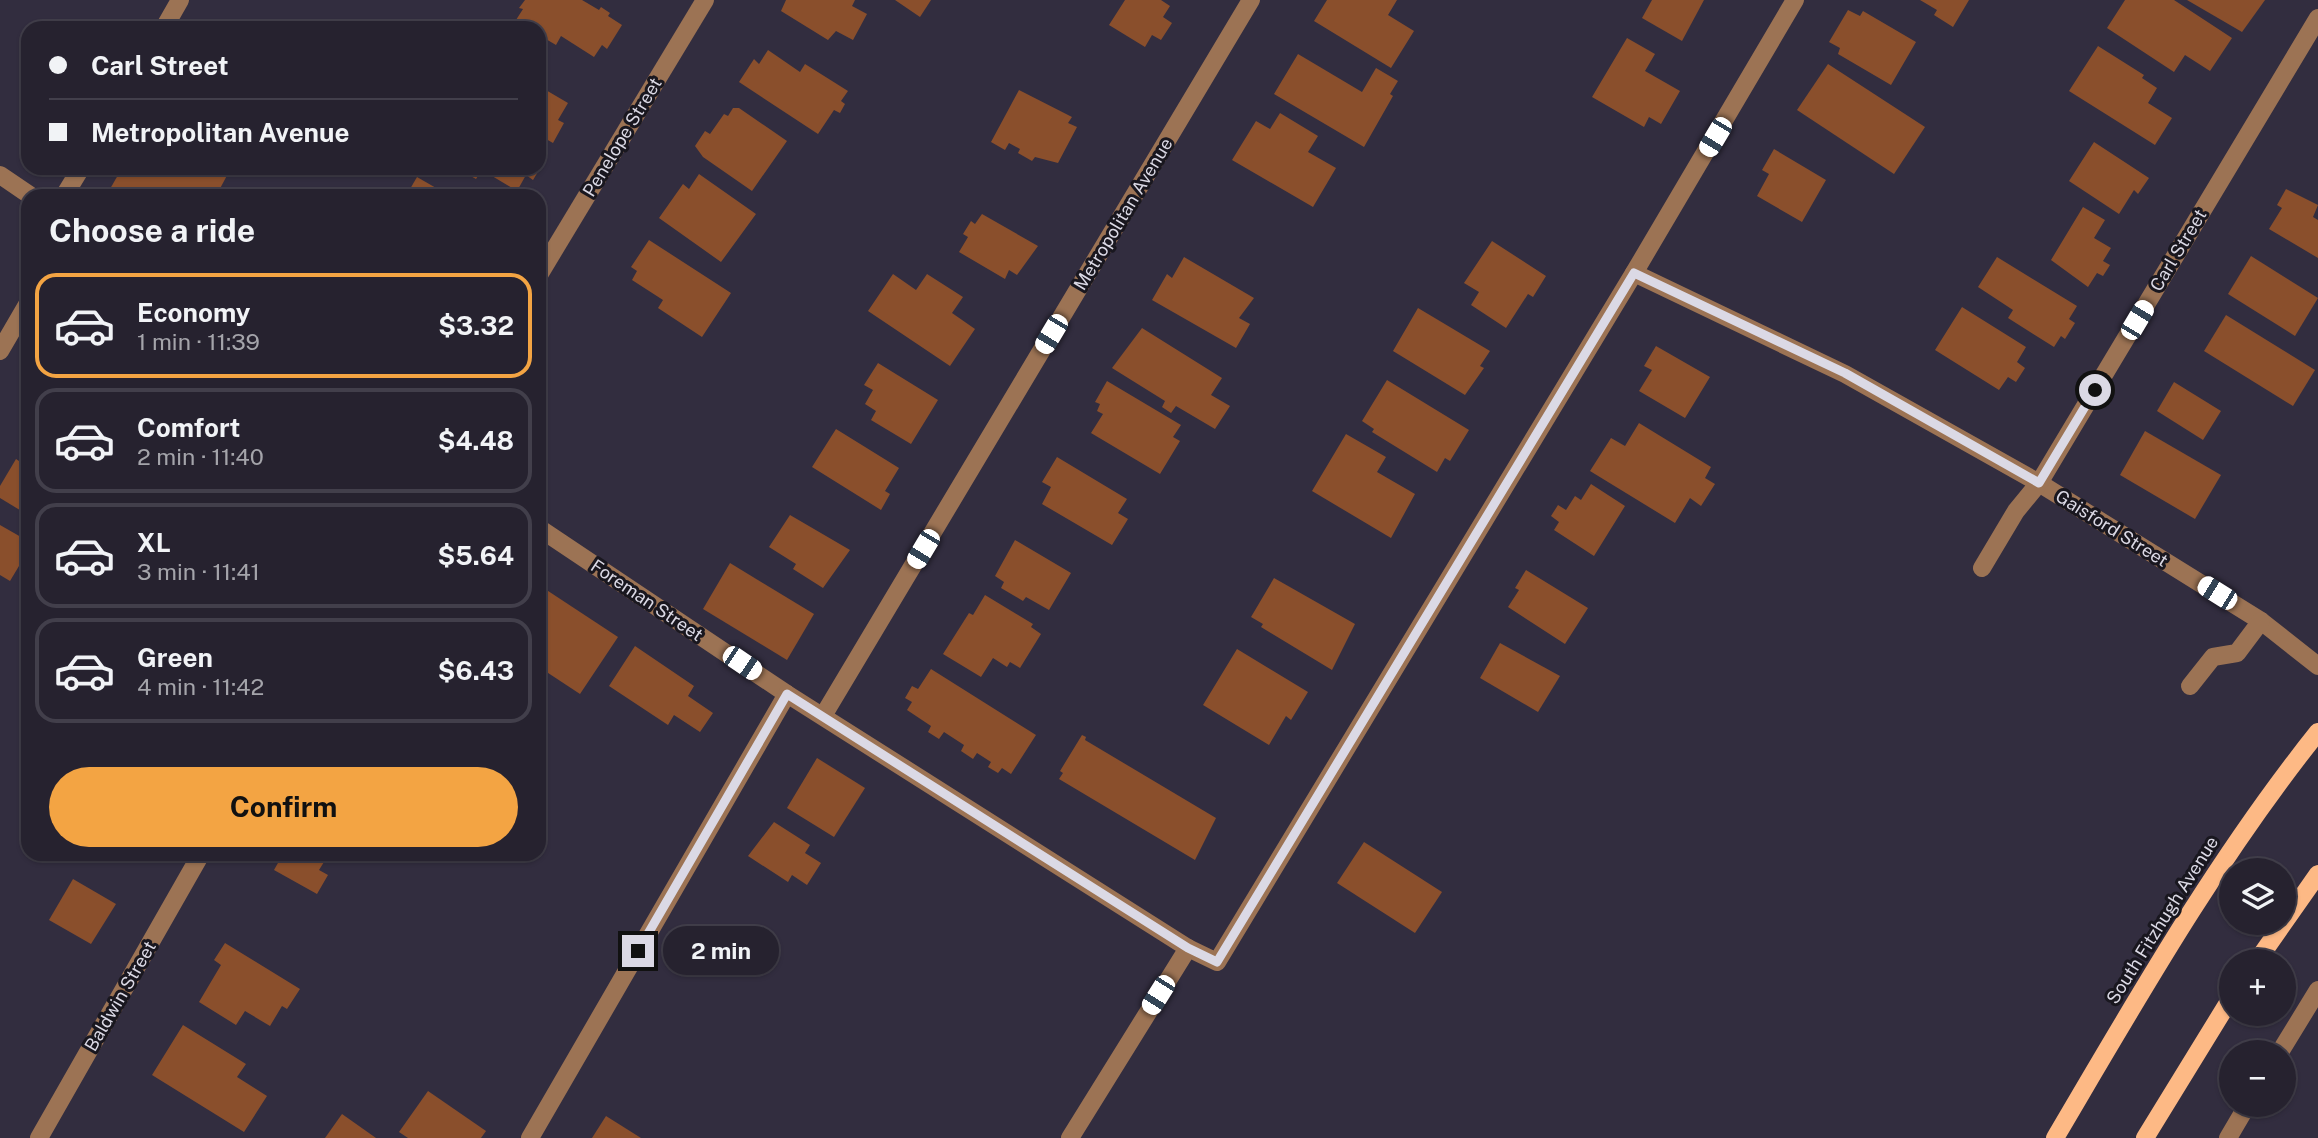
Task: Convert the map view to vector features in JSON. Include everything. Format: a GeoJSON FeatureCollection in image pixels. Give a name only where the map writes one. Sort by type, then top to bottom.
{"type":"FeatureCollection","features":[{"type":"Feature","properties":{"kind":"main road","name":"South Fitzhugh Avenue"},"geometry":{"type":"LineString","coordinates":[[2055,1138],[2148,980],[2233,846],[2318,732]]}},
{"type":"Feature","properties":{"kind":"main road"},"geometry":{"type":"LineString","coordinates":[[2265,949],[2318,874]]}},
{"type":"Feature","properties":{"kind":"main road"},"geometry":{"type":"LineString","coordinates":[[2145,1138],[2219,1018]]}},
{"type":"Feature","properties":{"kind":"street"},"geometry":{"type":"LineString","coordinates":[[168,21],[180,0]]}},
{"type":"Feature","properties":{"kind":"street","name":"Penelope Street"},"geometry":{"type":"LineString","coordinates":[[546,263],[705,0]]}},
{"type":"Feature","properties":{"kind":"street","name":"Metropolitan Avenue"},"geometry":{"type":"LineString","coordinates":[[823,716],[1251,0]]}},
{"type":"Feature","properties":{"kind":"street"},"geometry":{"type":"LineString","coordinates":[[1634,273],[1795,0]]}},
{"type":"Feature","properties":{"kind":"street","name":"Carl Street"},"geometry":{"type":"LineString","coordinates":[[1982,568],[2016,510],[2039,483],[2318,18]]}},
{"type":"Feature","properties":{"kind":"street"},"geometry":{"type":"LineString","coordinates":[[0,175],[21,189]]}},
{"type":"Feature","properties":{"kind":"street","name":"Foreman Street"},"geometry":{"type":"LineString","coordinates":[[546,533],[787,694],[1188,948],[1217,962],[1634,273]]}},
{"type":"Feature","properties":{"kind":"street","name":"Gaisford Street"},"geometry":{"type":"LineString","coordinates":[[1634,273],[1845,373],[2039,483],[2261,621],[2318,666]]}},
{"type":"Feature","properties":{"kind":"street"},"geometry":{"type":"LineString","coordinates":[[0,351],[21,315]]}},
{"type":"Feature","properties":{"kind":"street"},"geometry":{"type":"LineString","coordinates":[[2190,686],[2213,657],[2237,653],[2261,621]]}},
{"type":"Feature","properties":{"kind":"street"},"geometry":{"type":"LineString","coordinates":[[530,1138],[787,694]]}},
{"type":"Feature","properties":{"kind":"street","name":"Baldwin Street"},"geometry":{"type":"LineString","coordinates":[[38,1138],[197,861]]}},
{"type":"Feature","properties":{"kind":"street"},"geometry":{"type":"LineString","coordinates":[[1070,1138],[1188,948]]}},
{"type":"Feature","properties":{"kind":"street"},"geometry":{"type":"LineString","coordinates":[[2287,1040],[2318,990]]}},
{"type":"Feature","properties":{"kind":"street"},"geometry":{"type":"LineString","coordinates":[[2228,1138],[2240,1117]]}},
{"type":"Feature","properties":{"kind":"building"},"geometry":{"type":"Polygon","coordinates":[[[525,0],[582,0],[599,10],[601,7],[610,13],[608,16],[622,25],[607,49],[602,45],[594,57],[561,36],[556,45],[546,39],[546,21],[518,21],[523,9],[519,8],[525,0]]]}},
{"type":"Feature","properties":{"kind":"building"},"geometry":{"type":"Polygon","coordinates":[[[786,0],[855,0],[852,6],[867,14],[853,40],[836,31],[828,40],[781,11],[786,0]]]}},
{"type":"Feature","properties":{"kind":"building"},"geometry":{"type":"Polygon","coordinates":[[[895,0],[931,0],[920,17],[895,0]]]}},
{"type":"Feature","properties":{"kind":"building"},"geometry":{"type":"Polygon","coordinates":[[[1125,0],[1161,0],[1170,6],[1163,17],[1172,23],[1161,40],[1152,35],[1145,47],[1109,25],[1125,0]]]}},
{"type":"Feature","properties":{"kind":"building"},"geometry":{"type":"Polygon","coordinates":[[[1327,0],[1397,0],[1388,15],[1414,31],[1391,68],[1314,21],[1327,0]]]}},
{"type":"Feature","properties":{"kind":"building"},"geometry":{"type":"Polygon","coordinates":[[[1652,0],[1704,0],[1682,41],[1642,18],[1652,0]]]}},
{"type":"Feature","properties":{"kind":"building"},"geometry":{"type":"Polygon","coordinates":[[[1920,0],[1969,0],[1953,27],[1934,15],[1937,10],[1920,0]]]}},
{"type":"Feature","properties":{"kind":"building"},"geometry":{"type":"Polygon","coordinates":[[[2125,0],[2174,0],[2232,38],[2210,71],[2185,55],[2174,72],[2107,28],[2125,0]]]}},
{"type":"Feature","properties":{"kind":"building"},"geometry":{"type":"Polygon","coordinates":[[[2187,0],[2265,0],[2242,32],[2187,0]]]}},
{"type":"Feature","properties":{"kind":"building"},"geometry":{"type":"Polygon","coordinates":[[[1848,10],[1860,16],[1863,11],[1916,42],[1891,85],[1838,54],[1840,48],[1829,42],[1848,10]]]}},
{"type":"Feature","properties":{"kind":"building"},"geometry":{"type":"Polygon","coordinates":[[[1627,38],[1655,54],[1645,71],[1680,91],[1661,124],[1649,117],[1644,127],[1592,97],[1627,38]]]}},
{"type":"Feature","properties":{"kind":"building"},"geometry":{"type":"Polygon","coordinates":[[[2098,46],[2144,75],[2142,78],[2157,88],[2148,103],[2172,118],[2155,145],[2069,91],[2098,46]]]}},
{"type":"Feature","properties":{"kind":"building"},"geometry":{"type":"Polygon","coordinates":[[[768,50],[800,72],[805,64],[848,91],[841,101],[845,104],[840,113],[834,110],[818,134],[739,82],[754,59],[759,64],[768,50]]]}},
{"type":"Feature","properties":{"kind":"building"},"geometry":{"type":"Polygon","coordinates":[[[1298,54],[1362,92],[1376,68],[1398,81],[1390,94],[1393,96],[1364,147],[1274,94],[1298,54]]]}},
{"type":"Feature","properties":{"kind":"building"},"geometry":{"type":"Polygon","coordinates":[[[1828,64],[1925,127],[1894,174],[1797,110],[1828,64]]]}},
{"type":"Feature","properties":{"kind":"building"},"geometry":{"type":"Polygon","coordinates":[[[546,90],[568,103],[558,120],[564,123],[553,143],[546,139],[546,90]]]}},
{"type":"Feature","properties":{"kind":"building"},"geometry":{"type":"Polygon","coordinates":[[[1019,90],[1072,117],[1068,123],[1077,127],[1058,163],[1035,157],[1032,161],[1018,153],[1020,149],[1009,143],[1005,150],[991,142],[1019,90]]]}},
{"type":"Feature","properties":{"kind":"building"},"geometry":{"type":"Polygon","coordinates":[[[733,108],[739,108],[787,141],[752,191],[703,157],[695,146],[705,131],[710,134],[724,114],[728,116],[733,108]]]}},
{"type":"Feature","properties":{"kind":"building"},"geometry":{"type":"Polygon","coordinates":[[[1280,113],[1318,136],[1308,152],[1336,168],[1313,207],[1232,160],[1256,121],[1270,129],[1280,113]]]}},
{"type":"Feature","properties":{"kind":"building"},"geometry":{"type":"Polygon","coordinates":[[[2094,142],[2149,178],[2138,194],[2134,190],[2119,214],[2069,181],[2094,142]]]}},
{"type":"Feature","properties":{"kind":"building"},"geometry":{"type":"Polygon","coordinates":[[[1774,149],[1826,180],[1802,222],[1757,196],[1769,174],[1762,170],[1774,149]]]}},
{"type":"Feature","properties":{"kind":"building"},"geometry":{"type":"Polygon","coordinates":[[[699,174],[756,214],[721,262],[659,218],[683,184],[689,189],[699,174]]]}},
{"type":"Feature","properties":{"kind":"building"},"geometry":{"type":"Polygon","coordinates":[[[118,175],[227,175],[220,189],[110,189],[118,175]]]}},
{"type":"Feature","properties":{"kind":"building"},"geometry":{"type":"Polygon","coordinates":[[[490,175],[526,175],[518,189],[490,175]]]}},
{"type":"Feature","properties":{"kind":"building"},"geometry":{"type":"Polygon","coordinates":[[[417,177],[438,189],[410,189],[417,177]]]}},
{"type":"Feature","properties":{"kind":"building"},"geometry":{"type":"Polygon","coordinates":[[[2286,189],[2318,205],[2313,217],[2318,220],[2318,258],[2269,229],[2282,208],[2277,205],[2286,189]]]}},
{"type":"Feature","properties":{"kind":"building"},"geometry":{"type":"Polygon","coordinates":[[[2083,207],[2105,220],[2094,238],[2111,248],[2103,261],[2110,265],[2103,276],[2097,273],[2088,287],[2051,260],[2083,207]]]}},
{"type":"Feature","properties":{"kind":"building"},"geometry":{"type":"Polygon","coordinates":[[[982,214],[1038,246],[1017,275],[1009,270],[1005,279],[959,252],[968,237],[963,234],[971,221],[975,224],[982,214]]]}},
{"type":"Feature","properties":{"kind":"building"},"geometry":{"type":"Polygon","coordinates":[[[649,240],[731,293],[702,337],[658,308],[663,300],[632,280],[637,271],[631,267],[649,240]]]}},
{"type":"Feature","properties":{"kind":"building"},"geometry":{"type":"Polygon","coordinates":[[[1492,241],[1546,276],[1533,297],[1528,294],[1506,328],[1471,305],[1479,292],[1464,283],[1492,241]]]}},
{"type":"Feature","properties":{"kind":"building"},"geometry":{"type":"Polygon","coordinates":[[[2251,256],[2318,298],[2295,336],[2228,294],[2251,256]]]}},
{"type":"Feature","properties":{"kind":"building"},"geometry":{"type":"Polygon","coordinates":[[[1184,257],[1254,298],[1239,318],[1250,324],[1236,348],[1152,300],[1167,274],[1172,278],[1184,257]]]}},
{"type":"Feature","properties":{"kind":"building"},"geometry":{"type":"Polygon","coordinates":[[[1997,257],[2077,306],[2069,319],[2075,323],[2065,339],[2061,336],[2054,347],[2008,318],[2013,310],[1978,287],[1997,257]]]}},
{"type":"Feature","properties":{"kind":"building"},"geometry":{"type":"Polygon","coordinates":[[[893,274],[916,290],[927,274],[963,297],[952,313],[975,329],[950,366],[868,311],[893,274]]]}},
{"type":"Feature","properties":{"kind":"building"},"geometry":{"type":"Polygon","coordinates":[[[1962,307],[2026,347],[2017,362],[2025,368],[2016,382],[2008,377],[1999,390],[1935,350],[1962,307]]]}},
{"type":"Feature","properties":{"kind":"building"},"geometry":{"type":"Polygon","coordinates":[[[1418,308],[1490,351],[1480,366],[1484,368],[1465,395],[1393,351],[1418,308]]]}},
{"type":"Feature","properties":{"kind":"building"},"geometry":{"type":"Polygon","coordinates":[[[2226,315],[2315,370],[2293,406],[2204,351],[2226,315]]]}},
{"type":"Feature","properties":{"kind":"building"},"geometry":{"type":"Polygon","coordinates":[[[1142,328],[1222,378],[1211,395],[1230,406],[1215,429],[1176,406],[1171,413],[1162,407],[1165,401],[1112,368],[1142,328]]]}},
{"type":"Feature","properties":{"kind":"building"},"geometry":{"type":"Polygon","coordinates":[[[1656,346],[1710,377],[1685,418],[1639,391],[1652,370],[1644,366],[1656,346]]]}},
{"type":"Feature","properties":{"kind":"building"},"geometry":{"type":"Polygon","coordinates":[[[878,363],[938,400],[911,444],[871,420],[876,411],[865,404],[873,390],[864,385],[878,363]]]}},
{"type":"Feature","properties":{"kind":"building"},"geometry":{"type":"Polygon","coordinates":[[[1387,380],[1469,430],[1450,461],[1445,458],[1437,472],[1372,432],[1374,429],[1362,421],[1387,380]]]}},
{"type":"Feature","properties":{"kind":"building"},"geometry":{"type":"Polygon","coordinates":[[[1107,381],[1181,425],[1173,437],[1180,441],[1160,474],[1091,433],[1103,414],[1097,411],[1100,404],[1095,402],[1107,381]]]}},
{"type":"Feature","properties":{"kind":"building"},"geometry":{"type":"Polygon","coordinates":[[[2174,382],[2221,411],[2203,440],[2157,411],[2174,382]]]}},
{"type":"Feature","properties":{"kind":"building"},"geometry":{"type":"Polygon","coordinates":[[[1639,423],[1711,467],[1705,478],[1715,484],[1701,506],[1690,498],[1675,523],[1590,471],[1611,438],[1625,446],[1639,423]]]}},
{"type":"Feature","properties":{"kind":"building"},"geometry":{"type":"Polygon","coordinates":[[[836,429],[899,468],[885,491],[890,494],[881,510],[812,467],[836,429]]]}},
{"type":"Feature","properties":{"kind":"building"},"geometry":{"type":"Polygon","coordinates":[[[2145,431],[2221,475],[2195,519],[2120,475],[2145,431]]]}},
{"type":"Feature","properties":{"kind":"building"},"geometry":{"type":"Polygon","coordinates":[[[1346,434],[1386,457],[1377,472],[1415,494],[1391,538],[1312,491],[1346,434]]]}},
{"type":"Feature","properties":{"kind":"building"},"geometry":{"type":"Polygon","coordinates":[[[1057,457],[1127,499],[1118,513],[1128,519],[1112,545],[1042,504],[1051,487],[1042,482],[1057,457]]]}},
{"type":"Feature","properties":{"kind":"building"},"geometry":{"type":"Polygon","coordinates":[[[16,459],[21,462],[21,511],[0,498],[0,486],[16,459]]]}},
{"type":"Feature","properties":{"kind":"building"},"geometry":{"type":"Polygon","coordinates":[[[1591,484],[1625,506],[1594,556],[1554,530],[1559,522],[1551,516],[1558,505],[1566,510],[1575,496],[1581,500],[1591,484]]]}},
{"type":"Feature","properties":{"kind":"building"},"geometry":{"type":"Polygon","coordinates":[[[790,515],[850,550],[823,588],[793,569],[796,564],[769,547],[790,515]]]}},
{"type":"Feature","properties":{"kind":"building"},"geometry":{"type":"Polygon","coordinates":[[[0,525],[21,537],[21,563],[10,581],[0,575],[0,525]]]}},
{"type":"Feature","properties":{"kind":"building"},"geometry":{"type":"Polygon","coordinates":[[[1015,540],[1071,573],[1049,610],[1026,597],[1023,601],[1001,588],[1004,582],[995,576],[1015,540]]]}},
{"type":"Feature","properties":{"kind":"building"},"geometry":{"type":"Polygon","coordinates":[[[730,563],[814,614],[787,660],[703,609],[730,563]]]}},
{"type":"Feature","properties":{"kind":"building"},"geometry":{"type":"Polygon","coordinates":[[[1526,570],[1588,608],[1565,644],[1508,607],[1519,590],[1515,588],[1526,570]]]}},
{"type":"Feature","properties":{"kind":"building"},"geometry":{"type":"Polygon","coordinates":[[[1274,578],[1355,624],[1332,670],[1261,627],[1263,624],[1251,617],[1274,578]]]}},
{"type":"Feature","properties":{"kind":"building"},"geometry":{"type":"Polygon","coordinates":[[[546,590],[618,637],[580,694],[546,672],[546,590]]]}},
{"type":"Feature","properties":{"kind":"building"},"geometry":{"type":"Polygon","coordinates":[[[985,595],[1033,624],[1031,627],[1041,634],[1020,668],[1010,662],[1007,667],[993,658],[981,677],[943,654],[969,613],[973,615],[985,595]]]}},
{"type":"Feature","properties":{"kind":"building"},"geometry":{"type":"Polygon","coordinates":[[[1500,643],[1560,676],[1538,712],[1480,678],[1500,643]]]}},
{"type":"Feature","properties":{"kind":"building"},"geometry":{"type":"Polygon","coordinates":[[[635,646],[694,686],[688,696],[713,713],[700,732],[674,715],[668,725],[609,686],[635,646]]]}},
{"type":"Feature","properties":{"kind":"building"},"geometry":{"type":"Polygon","coordinates":[[[1237,649],[1308,692],[1291,720],[1286,716],[1269,745],[1203,705],[1237,649]]]}},
{"type":"Feature","properties":{"kind":"building"},"geometry":{"type":"Polygon","coordinates":[[[931,669],[1036,735],[1011,774],[1002,768],[998,773],[988,767],[991,762],[977,753],[973,759],[961,751],[964,745],[944,732],[939,739],[928,732],[931,726],[907,710],[912,702],[905,698],[912,686],[918,689],[931,669]]]}},
{"type":"Feature","properties":{"kind":"building"},"geometry":{"type":"Polygon","coordinates":[[[1082,735],[1086,737],[1085,740],[1216,818],[1195,860],[1059,779],[1063,773],[1060,771],[1082,735]]]}},
{"type":"Feature","properties":{"kind":"building"},"geometry":{"type":"Polygon","coordinates":[[[817,758],[865,788],[834,837],[787,808],[817,758]]]}},
{"type":"Feature","properties":{"kind":"building"},"geometry":{"type":"Polygon","coordinates":[[[774,822],[810,845],[805,853],[821,863],[807,885],[792,875],[788,882],[748,856],[774,822]]]}},
{"type":"Feature","properties":{"kind":"building"},"geometry":{"type":"Polygon","coordinates":[[[1364,842],[1442,892],[1415,933],[1337,883],[1364,842]]]}},
{"type":"Feature","properties":{"kind":"building"},"geometry":{"type":"Polygon","coordinates":[[[279,861],[325,861],[319,870],[328,875],[317,894],[274,870],[279,861]]]}},
{"type":"Feature","properties":{"kind":"building"},"geometry":{"type":"Polygon","coordinates":[[[73,879],[116,904],[91,944],[49,920],[73,879]]]}},
{"type":"Feature","properties":{"kind":"building"},"geometry":{"type":"Polygon","coordinates":[[[225,943],[300,989],[287,1009],[282,1006],[270,1026],[245,1011],[236,1025],[199,1002],[221,965],[214,960],[225,943]]]}},
{"type":"Feature","properties":{"kind":"building"},"geometry":{"type":"Polygon","coordinates":[[[183,1025],[246,1064],[237,1077],[267,1096],[244,1132],[152,1075],[183,1025]]]}},
{"type":"Feature","properties":{"kind":"building"},"geometry":{"type":"Polygon","coordinates":[[[428,1091],[486,1131],[481,1138],[408,1138],[399,1132],[428,1091]]]}},
{"type":"Feature","properties":{"kind":"building"},"geometry":{"type":"Polygon","coordinates":[[[342,1114],[376,1138],[325,1138],[342,1114]]]}},
{"type":"Feature","properties":{"kind":"building"},"geometry":{"type":"Polygon","coordinates":[[[606,1116],[641,1138],[592,1138],[606,1116]]]}},
{"type":"Feature","properties":{"kind":"route"},"geometry":{"type":"LineString","coordinates":[[638,951],[787,694],[1188,948],[1217,962],[1634,273],[1845,373],[2039,483],[2095,390]]}}]}
